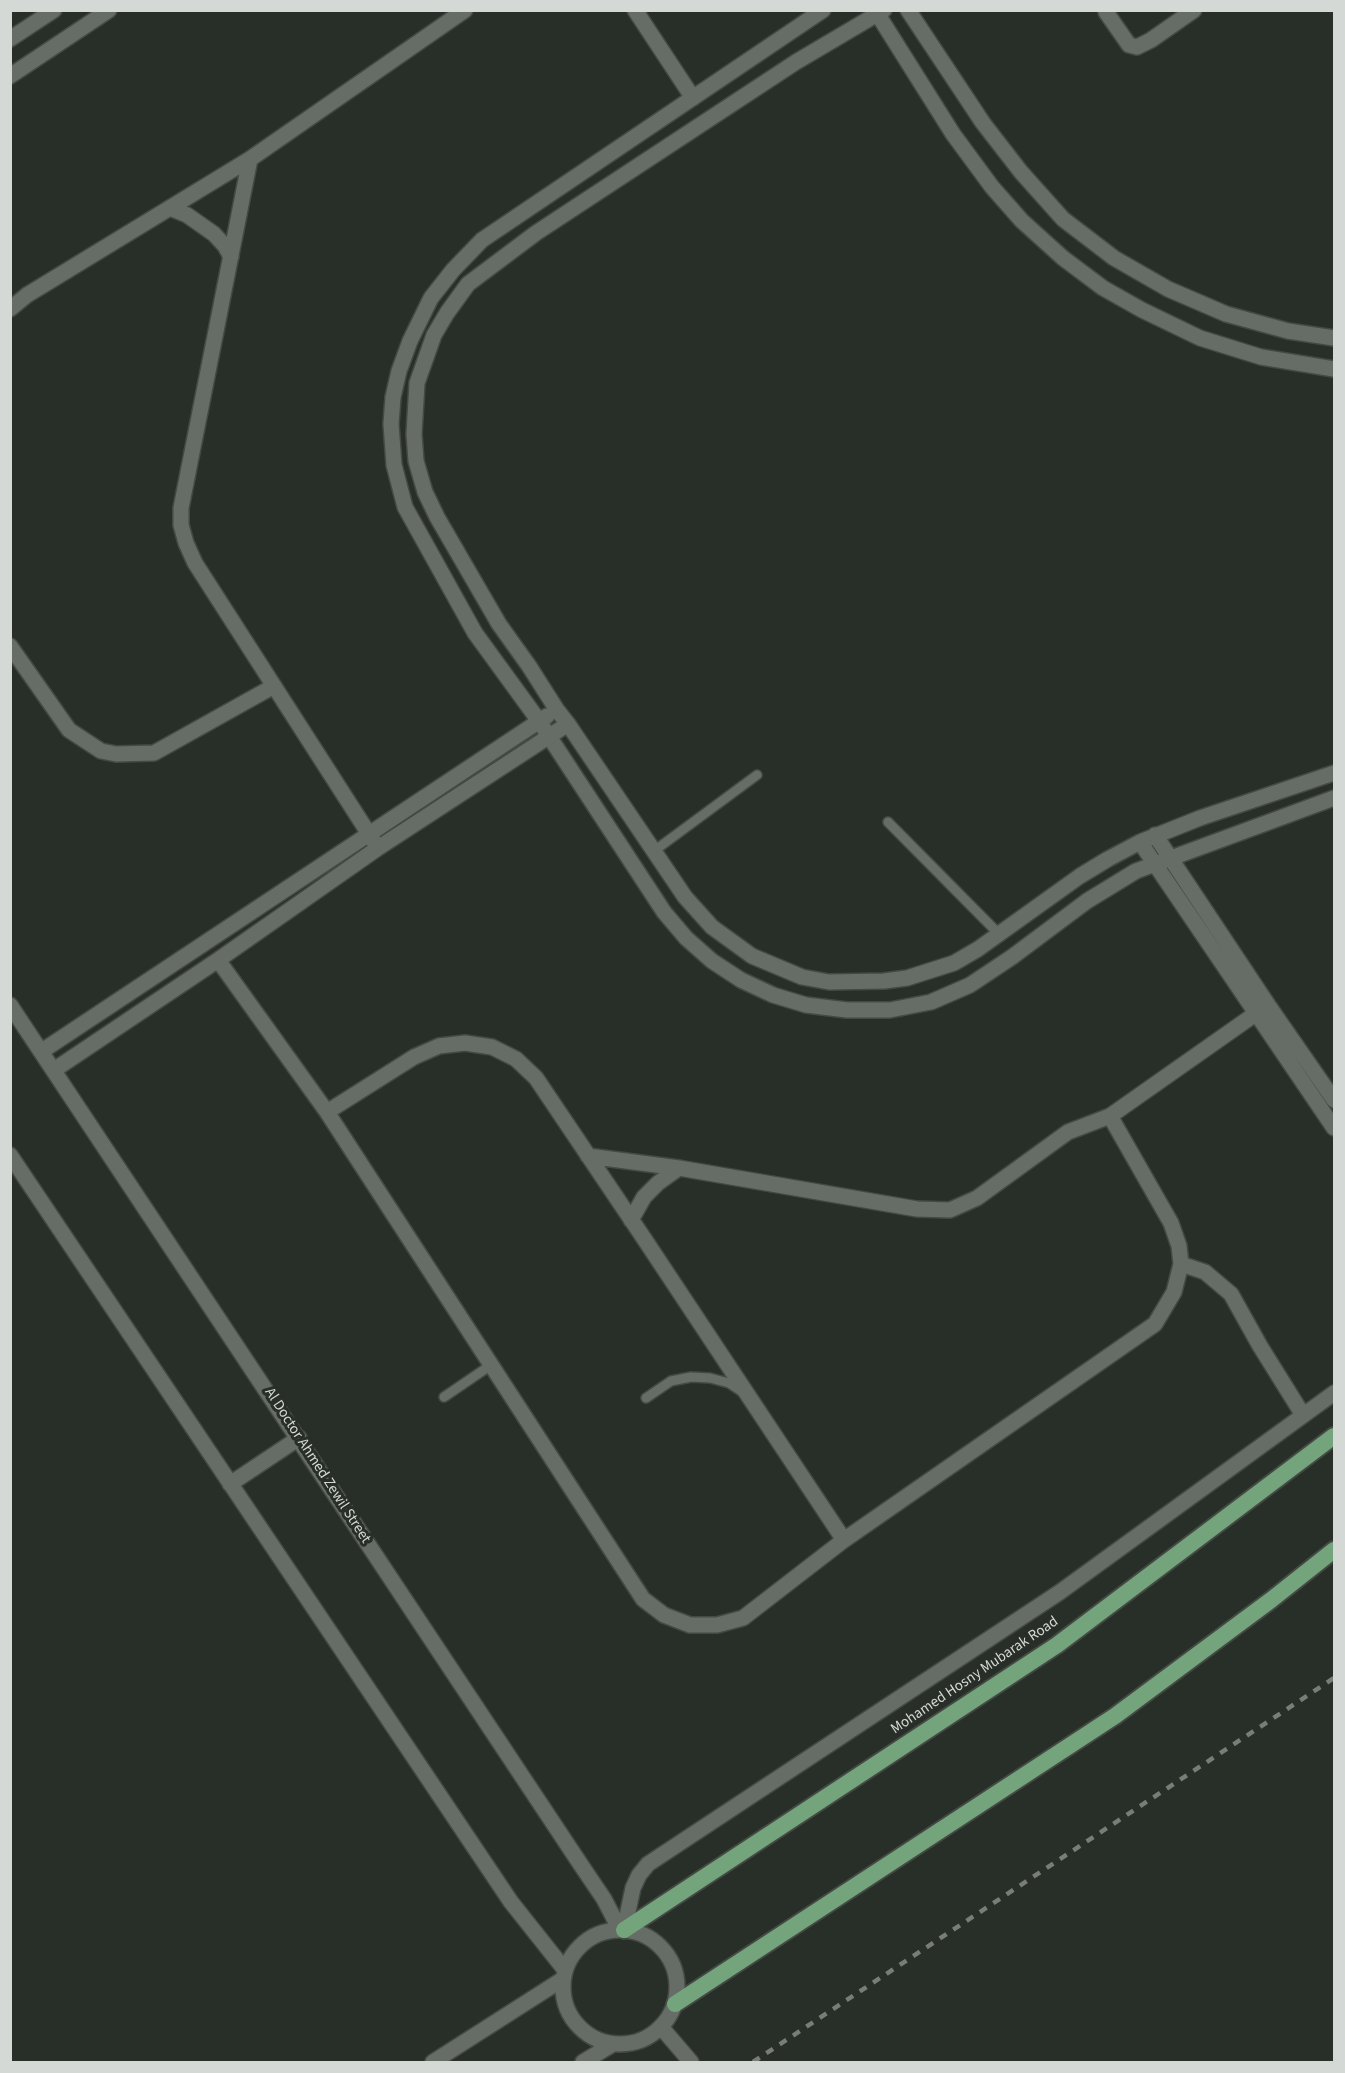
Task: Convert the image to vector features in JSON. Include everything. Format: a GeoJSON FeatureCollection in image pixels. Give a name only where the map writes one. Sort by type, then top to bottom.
{"type":"FeatureCollection","features":[{"type":"Feature","properties":{"kind":"highway","name":"Mohamed Hosny Mubarak Road"},"geometry":{"type":"LineString","coordinates":[[622,1930],[1056,1645],[1335,1436]]}},
{"type":"Feature","properties":{"kind":"highway"},"geometry":{"type":"LineString","coordinates":[[675,2004],[1115,1716],[1335,1550]]}},
{"type":"Feature","properties":{"kind":"street"},"geometry":{"type":"LineString","coordinates":[[10,39],[54,10]]}},
{"type":"Feature","properties":{"kind":"street"},"geometry":{"type":"LineString","coordinates":[[10,76],[109,10]]}},
{"type":"Feature","properties":{"kind":"street"},"geometry":{"type":"LineString","coordinates":[[10,309],[27,296],[250,159],[465,10]]}},
{"type":"Feature","properties":{"kind":"street"},"geometry":{"type":"LineString","coordinates":[[635,10],[693,98]]}},
{"type":"Feature","properties":{"kind":"street"},"geometry":{"type":"LineString","coordinates":[[823,10],[482,240],[453,270],[431,298],[410,341],[399,371],[393,397],[391,424],[394,465],[405,507],[475,633],[539,721],[664,912],[686,938],[712,961],[741,980],[773,995],[806,1005],[848,1011],[890,1011],[931,1002],[970,985],[1111,885],[1136,871],[1335,798]]}},
{"type":"Feature","properties":{"kind":"street"},"geometry":{"type":"LineString","coordinates":[[908,10],[983,123],[1021,172],[1063,219],[1114,258],[1168,289],[1226,314],[1287,331],[1335,338]]}},
{"type":"Feature","properties":{"kind":"street"},"geometry":{"type":"LineString","coordinates":[[1106,12],[1127,42],[1137,47],[1152,40],[1194,10]]}},
{"type":"Feature","properties":{"kind":"street"},"geometry":{"type":"LineString","coordinates":[[1335,369],[1261,357],[1200,338],[1103,288],[1063,258],[1022,221],[992,187],[953,134],[879,12],[796,62],[546,227],[468,284],[434,335],[417,382],[414,434],[416,461],[425,492],[436,517],[499,624],[530,666],[557,710],[685,897],[712,927],[752,956],[802,977],[829,982],[884,981],[907,978],[954,963],[978,949],[1108,858],[1140,842],[1335,773]]}},
{"type":"Feature","properties":{"kind":"street"},"geometry":{"type":"LineString","coordinates":[[250,159],[181,508],[181,525],[195,563],[378,848]]}},
{"type":"Feature","properties":{"kind":"street"},"geometry":{"type":"LineString","coordinates":[[170,208],[187,215],[214,234],[231,257]]}},
{"type":"Feature","properties":{"kind":"street"},"geometry":{"type":"LineString","coordinates":[[10,646],[69,730],[101,751],[116,754],[154,753],[274,686]]}},
{"type":"Feature","properties":{"kind":"street"},"geometry":{"type":"LineString","coordinates":[[42,1051],[557,710]]}},
{"type":"Feature","properties":{"kind":"street"},"geometry":{"type":"LineString","coordinates":[[54,1070],[218,960],[378,848],[568,724]]}},
{"type":"Feature","properties":{"kind":"street"},"geometry":{"type":"LineString","coordinates":[[1155,835],[1335,1128]]}},
{"type":"Feature","properties":{"kind":"street"},"geometry":{"type":"LineString","coordinates":[[1140,842],[1262,1010],[1335,1100]]}},
{"type":"Feature","properties":{"kind":"street"},"geometry":{"type":"LineString","coordinates":[[218,960],[327,1112],[643,1599],[664,1615],[690,1625],[717,1625],[743,1617],[844,1540],[1155,1324],[1174,1292],[1181,1264],[1179,1246],[1171,1223],[1110,1116]]}},
{"type":"Feature","properties":{"kind":"street","name":"Al Doctor Ahmed Zewil Street"},"geometry":{"type":"LineString","coordinates":[[10,1005],[299,1438],[622,1930]]}},
{"type":"Feature","properties":{"kind":"street"},"geometry":{"type":"LineString","coordinates":[[588,1156],[679,1168],[917,1209],[950,1210],[977,1198],[1068,1132],[1110,1116],[1262,1010]]}},
{"type":"Feature","properties":{"kind":"street"},"geometry":{"type":"LineString","coordinates":[[327,1112],[414,1057],[439,1046],[465,1042],[492,1047],[516,1059],[536,1078],[844,1540]]}},
{"type":"Feature","properties":{"kind":"street"},"geometry":{"type":"LineString","coordinates":[[10,1155],[511,1902],[564,1975]]}},
{"type":"Feature","properties":{"kind":"street"},"geometry":{"type":"LineString","coordinates":[[631,1220],[644,1197],[658,1182],[679,1168]]}},
{"type":"Feature","properties":{"kind":"street"},"geometry":{"type":"LineString","coordinates":[[1181,1264],[1205,1272],[1231,1294],[1303,1415]]}},
{"type":"Feature","properties":{"kind":"street"},"geometry":{"type":"LineString","coordinates":[[622,1930],[633,1888],[639,1875],[648,1864],[1060,1592],[1335,1393]]}},
{"type":"Feature","properties":{"kind":"street"},"geometry":{"type":"LineString","coordinates":[[230,1484],[299,1438]]}},
{"type":"Feature","properties":{"kind":"street"},"geometry":{"type":"LineString","coordinates":[[622,1930],[640,1934],[655,1942],[667,1955],[675,1970],[677,1987],[675,2004],[661,2027],[638,2042],[613,2044],[595,2039],[580,2029],[569,2014],[563,1997],[564,1975],[573,1954],[586,1941],[602,1933],[622,1930]]}},
{"type":"Feature","properties":{"kind":"street"},"geometry":{"type":"LineString","coordinates":[[433,2062],[564,1975]]}},
{"type":"Feature","properties":{"kind":"street"},"geometry":{"type":"LineString","coordinates":[[661,2027],[691,2062]]}},
{"type":"Feature","properties":{"kind":"street"},"geometry":{"type":"LineString","coordinates":[[584,2062],[613,2044]]}},
{"type":"Feature","properties":{"kind":"lane"},"geometry":{"type":"LineString","coordinates":[[654,851],[757,775]]}},
{"type":"Feature","properties":{"kind":"lane"},"geometry":{"type":"LineString","coordinates":[[888,822],[998,933]]}},
{"type":"Feature","properties":{"kind":"lane"},"geometry":{"type":"LineString","coordinates":[[444,1397],[491,1365]]}},
{"type":"Feature","properties":{"kind":"lane"},"geometry":{"type":"LineString","coordinates":[[646,1398],[671,1381],[691,1377],[710,1378],[729,1383],[746,1394]]}},
{"type":"Feature","properties":{"kind":"railway"},"geometry":{"type":"LineString","coordinates":[[753,2062],[1334,1678]]}}]}
